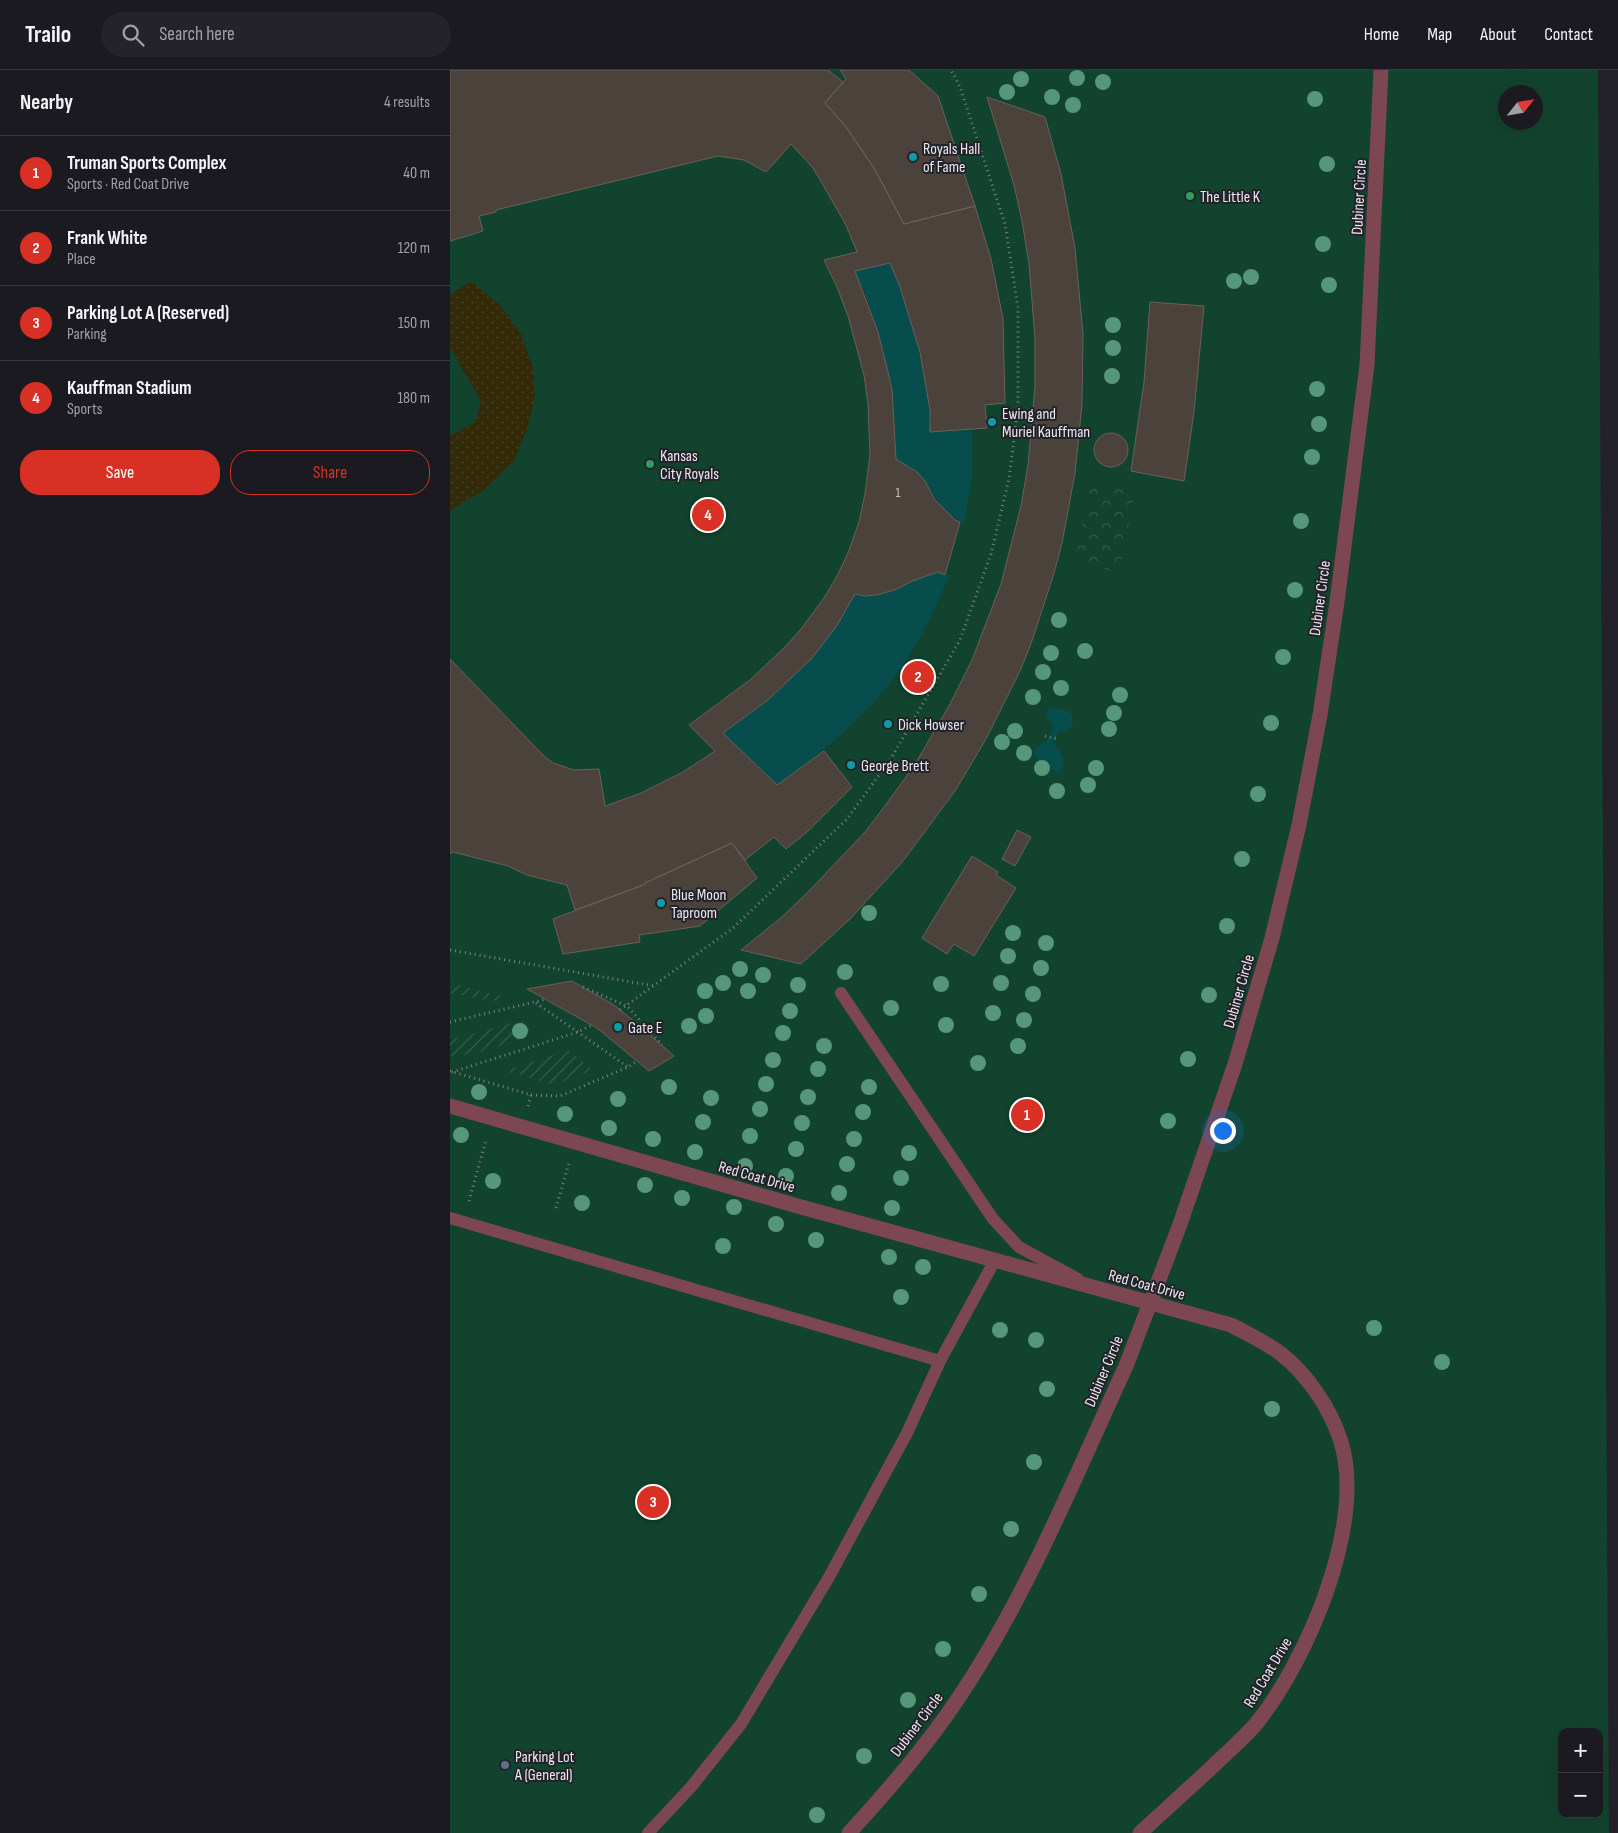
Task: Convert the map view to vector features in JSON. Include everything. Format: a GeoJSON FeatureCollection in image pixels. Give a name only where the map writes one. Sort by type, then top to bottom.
{"type":"FeatureCollection","features":[{"type":"Feature","properties":{"kind":"street","name":"Dubiner Circle"},"geometry":{"type":"LineString","coordinates":[[849,1833],[885,1794],[946,1716],[991,1644],[1029,1575],[1126,1366],[1179,1227],[1235,1064],[1272,938],[1299,825],[1320,715],[1337,602],[1367,366],[1381,70]]}},
{"type":"Feature","properties":{"kind":"street","name":"Red Coat Drive"},"geometry":{"type":"LineString","coordinates":[[450,1106],[794,1205],[1231,1325],[1260,1339],[1282,1354],[1301,1374],[1316,1392],[1330,1415],[1341,1440],[1346,1469],[1347,1496],[1338,1554],[1315,1624],[1296,1664],[1274,1699],[1255,1724],[1233,1747],[1140,1833]]}},
{"type":"Feature","properties":{"kind":"lane"},"geometry":{"type":"LineString","coordinates":[[841,993],[993,1219],[1019,1247],[1091,1287]]}},
{"type":"Feature","properties":{"kind":"lane"},"geometry":{"type":"LineString","coordinates":[[450,1218],[940,1360]]}},
{"type":"Feature","properties":{"kind":"lane"},"geometry":{"type":"LineString","coordinates":[[648,1833],[691,1787],[741,1724],[830,1577],[907,1433],[940,1360],[994,1260]]}},
{"type":"Feature","properties":{"kind":"path"},"geometry":{"type":"LineString","coordinates":[[620,1010],[733,928],[847,819],[890,760],[960,640],[991,554],[1009,479],[1018,407],[1018,308],[1005,224],[960,87],[951,70]]}},
{"type":"Feature","properties":{"kind":"path"},"geometry":{"type":"LineString","coordinates":[[1045,736],[1058,739]]}},
{"type":"Feature","properties":{"kind":"path"},"geometry":{"type":"LineString","coordinates":[[450,950],[655,986]]}},
{"type":"Feature","properties":{"kind":"path"},"geometry":{"type":"LineString","coordinates":[[583,987],[627,1006],[662,1045]]}},
{"type":"Feature","properties":{"kind":"path"},"geometry":{"type":"LineString","coordinates":[[450,1022],[547,1000]]}},
{"type":"Feature","properties":{"kind":"path"},"geometry":{"type":"LineString","coordinates":[[536,1003],[628,1067]]}},
{"type":"Feature","properties":{"kind":"path"},"geometry":{"type":"LineString","coordinates":[[451,1071],[578,1032],[592,1025]]}},
{"type":"Feature","properties":{"kind":"path"},"geometry":{"type":"LineString","coordinates":[[451,1071],[530,1095],[560,1096],[638,1061]]}},
{"type":"Feature","properties":{"kind":"path"},"geometry":{"type":"LineString","coordinates":[[527,1112],[530,1095]]}},
{"type":"Feature","properties":{"kind":"path"},"geometry":{"type":"LineString","coordinates":[[463,1222],[488,1132]]}},
{"type":"Feature","properties":{"kind":"path"},"geometry":{"type":"LineString","coordinates":[[556,1208],[571,1155]]}},
{"type":"Feature","properties":{"kind":"green space"},"geometry":{"type":"Polygon","coordinates":[[[450,70],[1598,70],[1609,1833],[450,1833],[450,70]]]}},
{"type":"Feature","properties":{"kind":"green space"},"geometry":{"type":"Polygon","coordinates":[[[1091,483],[1136,489],[1119,573],[1075,561],[1091,483]]]}},
{"type":"Feature","properties":{"kind":"green space"},"geometry":{"type":"Polygon","coordinates":[[[450,983],[505,997],[493,1001],[450,993],[450,983]]]}},
{"type":"Feature","properties":{"kind":"green space"},"geometry":{"type":"Polygon","coordinates":[[[521,1020],[534,1034],[477,1053],[456,1057],[450,1056],[450,1040],[521,1020]]]}},
{"type":"Feature","properties":{"kind":"green space"},"geometry":{"type":"Polygon","coordinates":[[[568,1050],[593,1070],[554,1085],[504,1071],[568,1050]]]}},
{"type":"Feature","properties":{"kind":"sand"},"geometry":{"type":"Polygon","coordinates":[[[471,281],[500,305],[521,334],[533,368],[535,396],[528,427],[514,461],[484,490],[450,511],[450,436],[475,422],[481,402],[450,347],[450,295],[471,281]]]}},
{"type":"Feature","properties":{"kind":"shaded area"},"geometry":{"type":"Polygon","coordinates":[[[890,263],[918,346],[923,367],[931,432],[972,430],[972,475],[964,523],[955,519],[942,507],[917,472],[896,459],[894,410],[886,363],[873,316],[855,271],[890,263]]]}},
{"type":"Feature","properties":{"kind":"shaded area"},"geometry":{"type":"Polygon","coordinates":[[[938,572],[949,577],[907,660],[886,688],[858,719],[794,773],[777,785],[723,733],[763,703],[798,672],[828,636],[855,594],[865,596],[877,595],[938,572]]]}},
{"type":"Feature","properties":{"kind":"shaded area"},"geometry":{"type":"Polygon","coordinates":[[[1051,708],[1070,712],[1073,718],[1071,727],[1068,730],[1059,731],[1053,743],[1064,761],[1062,770],[1058,772],[1042,765],[1033,753],[1047,740],[1051,733],[1053,727],[1046,715],[1051,708]]]}},
{"type":"Feature","properties":{"kind":"building"},"geometry":{"type":"Polygon","coordinates":[[[450,70],[828,70],[843,82],[825,103],[846,127],[874,168],[904,224],[975,206],[991,259],[1003,319],[1005,403],[985,405],[987,428],[930,432],[930,410],[920,352],[900,287],[890,263],[855,271],[878,332],[892,390],[896,459],[917,472],[925,481],[935,500],[955,520],[960,522],[945,575],[938,572],[877,595],[865,596],[855,594],[836,627],[812,658],[769,699],[723,733],[777,785],[824,751],[852,787],[807,832],[786,849],[774,837],[745,860],[732,843],[646,884],[575,910],[567,885],[527,875],[508,866],[453,852],[450,854],[450,659],[553,763],[574,770],[599,769],[605,806],[639,794],[683,772],[715,751],[689,725],[750,680],[801,629],[836,578],[848,553],[859,522],[870,455],[868,404],[864,375],[848,316],[824,260],[857,252],[846,225],[813,168],[791,144],[766,172],[744,160],[718,156],[496,210],[496,212],[479,216],[483,231],[450,241],[450,70]]]}},
{"type":"Feature","properties":{"kind":"building","name":"Royals Hall of Fame"},"geometry":{"type":"Polygon","coordinates":[[[840,70],[909,70],[938,96],[975,206],[904,224],[874,168],[846,127],[825,103],[846,79],[840,70]]]}},
{"type":"Feature","properties":{"kind":"building"},"geometry":{"type":"Polygon","coordinates":[[[987,97],[1045,117],[1061,174],[1075,248],[1083,334],[1082,404],[1075,473],[1062,543],[1054,573],[1021,669],[986,739],[955,791],[903,861],[851,918],[801,964],[741,950],[782,917],[866,831],[914,766],[950,704],[972,660],[1001,584],[1021,506],[1028,465],[1035,386],[1035,338],[1029,264],[1022,221],[1014,185],[987,97]]]}},
{"type":"Feature","properties":{"kind":"building"},"geometry":{"type":"Polygon","coordinates":[[[1150,302],[1204,306],[1194,412],[1184,481],[1131,471],[1144,382],[1150,302]]]}},
{"type":"Feature","properties":{"kind":"building"},"geometry":{"type":"Polygon","coordinates":[[[1111,433],[1118,434],[1123,438],[1127,443],[1127,457],[1123,462],[1118,466],[1111,467],[1104,466],[1099,462],[1095,457],[1094,450],[1095,443],[1099,438],[1104,434],[1111,433]]]}},
{"type":"Feature","properties":{"kind":"building"},"geometry":{"type":"Polygon","coordinates":[[[1017,830],[1031,837],[1015,866],[1002,859],[1017,830]]]}},
{"type":"Feature","properties":{"kind":"building","name":"Blue Moon Taproom"},"geometry":{"type":"Polygon","coordinates":[[[732,843],[757,878],[700,926],[639,935],[640,942],[563,954],[553,919],[646,884],[732,843]]]}},
{"type":"Feature","properties":{"kind":"building"},"geometry":{"type":"Polygon","coordinates":[[[972,856],[998,872],[996,875],[1016,888],[974,956],[954,944],[947,954],[922,938],[972,856]]]}},
{"type":"Feature","properties":{"kind":"building","name":"Gate E"},"geometry":{"type":"Polygon","coordinates":[[[572,981],[614,1005],[674,1056],[649,1071],[597,1028],[527,989],[572,981]]]}},
{"type":"Feature","properties":{"kind":"place","name":"Royals Hall of Fame"},"geometry":{"type":"Point","coordinates":[913,157]}},
{"type":"Feature","properties":{"kind":"place","name":"The Little K"},"geometry":{"type":"Point","coordinates":[1190,196]}},
{"type":"Feature","properties":{"kind":"place","name":"Ewing and Muriel Kauffman"},"geometry":{"type":"Point","coordinates":[992,422]}},
{"type":"Feature","properties":{"kind":"place","name":"Kansas City Royals"},"geometry":{"type":"Point","coordinates":[650,464]}},
{"type":"Feature","properties":{"kind":"place","name":"Kauffman Stadium"},"geometry":{"type":"Point","coordinates":[708,515]}},
{"type":"Feature","properties":{"kind":"place","name":"Frank White"},"geometry":{"type":"Point","coordinates":[918,677]}},
{"type":"Feature","properties":{"kind":"place","name":"Dick Howser"},"geometry":{"type":"Point","coordinates":[888,724]}},
{"type":"Feature","properties":{"kind":"place","name":"George Brett"},"geometry":{"type":"Point","coordinates":[851,765]}},
{"type":"Feature","properties":{"kind":"place","name":"Blue Moon Taproom"},"geometry":{"type":"Point","coordinates":[661,903]}},
{"type":"Feature","properties":{"kind":"place","name":"Gate E"},"geometry":{"type":"Point","coordinates":[618,1027]}},
{"type":"Feature","properties":{"kind":"place","name":"Truman Sports Complex"},"geometry":{"type":"Point","coordinates":[1027,1115]}},
{"type":"Feature","properties":{"kind":"place","name":"Parking Lot A (Reserved)"},"geometry":{"type":"Point","coordinates":[653,1502]}},
{"type":"Feature","properties":{"kind":"place","name":"Parking Lot A (General)"},"geometry":{"type":"Point","coordinates":[505,1765]}}]}
